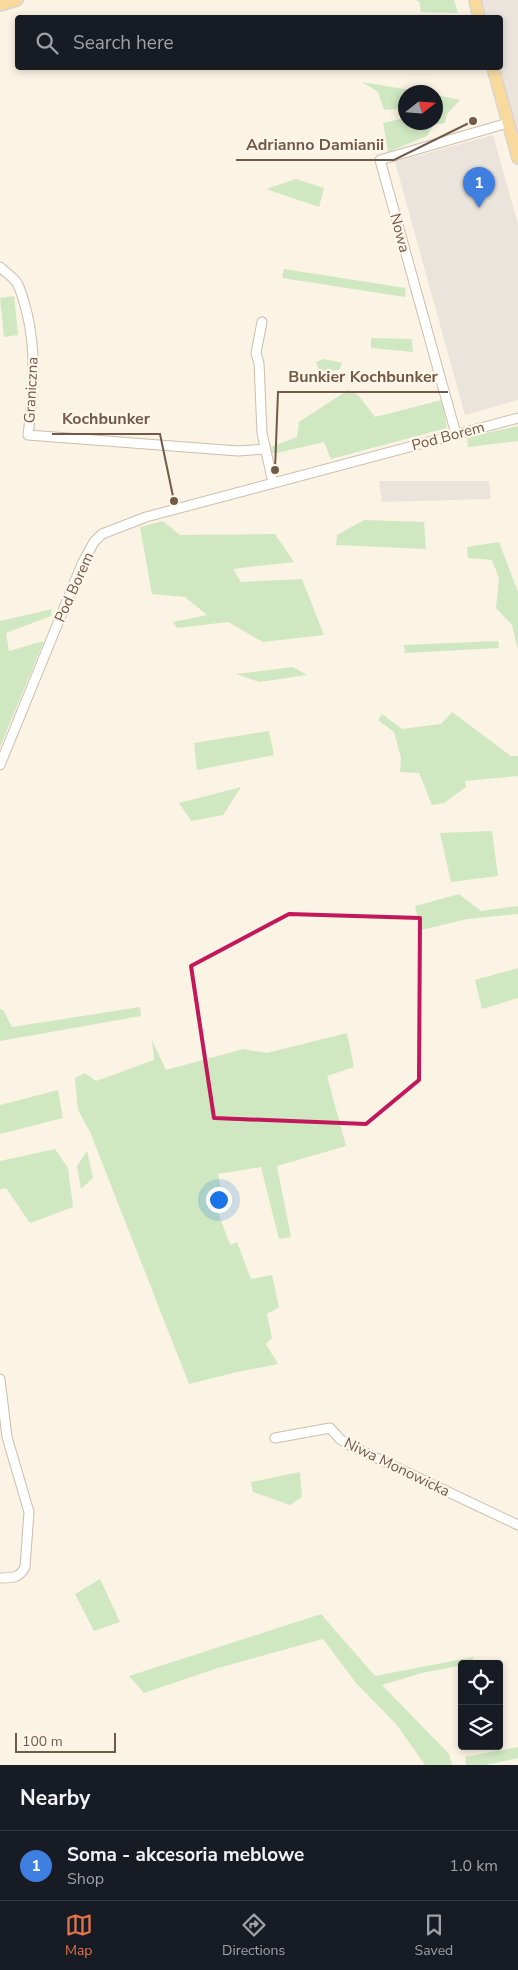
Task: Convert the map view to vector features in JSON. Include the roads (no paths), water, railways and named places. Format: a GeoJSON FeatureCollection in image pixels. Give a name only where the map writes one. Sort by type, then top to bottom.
{"type":"FeatureCollection","features":[{"type":"Feature","properties":{"kind":"main road"},"geometry":{"type":"LineString","coordinates":[[0,5],[16,0]]}},
{"type":"Feature","properties":{"kind":"main road"},"geometry":{"type":"LineString","coordinates":[[474,0],[478,15]]}},
{"type":"Feature","properties":{"kind":"main road"},"geometry":{"type":"LineString","coordinates":[[494,70],[518,158]]}},
{"type":"Feature","properties":{"kind":"street","name":"Nowa"},"geometry":{"type":"LineString","coordinates":[[456,434],[380,160],[508,123]]}},
{"type":"Feature","properties":{"kind":"street","name":"Graniczna"},"geometry":{"type":"LineString","coordinates":[[0,267],[16,282],[30,324],[34,351],[35,379],[28,436],[238,451],[265,449]]}},
{"type":"Feature","properties":{"kind":"street"},"geometry":{"type":"LineString","coordinates":[[262,322],[256,353],[259,363],[265,449],[273,483]]}},
{"type":"Feature","properties":{"kind":"street","name":"Pod Borem"},"geometry":{"type":"LineString","coordinates":[[0,764],[82,564],[94,542],[102,534],[146,517],[518,418]]}},
{"type":"Feature","properties":{"kind":"street"},"geometry":{"type":"LineString","coordinates":[[0,1379],[7,1437],[29,1512],[22,1574],[13,1578],[0,1578]]}},
{"type":"Feature","properties":{"kind":"street","name":"Niwa Monowicka"},"geometry":{"type":"LineString","coordinates":[[275,1438],[330,1428],[340,1439],[349,1445],[518,1524]]}},
{"type":"Feature","properties":{"kind":"place","name":"Adrianno Damianii"},"geometry":{"type":"Point","coordinates":[473,121]}},
{"type":"Feature","properties":{"kind":"place","name":"Soma - akcesoria meblowe"},"geometry":{"type":"Point","coordinates":[479,208]}},
{"type":"Feature","properties":{"kind":"place","name":"Bunkier Kochbunker"},"geometry":{"type":"Point","coordinates":[275,470]}},
{"type":"Feature","properties":{"kind":"place","name":"Kochbunker"},"geometry":{"type":"Point","coordinates":[174,501]}}]}
